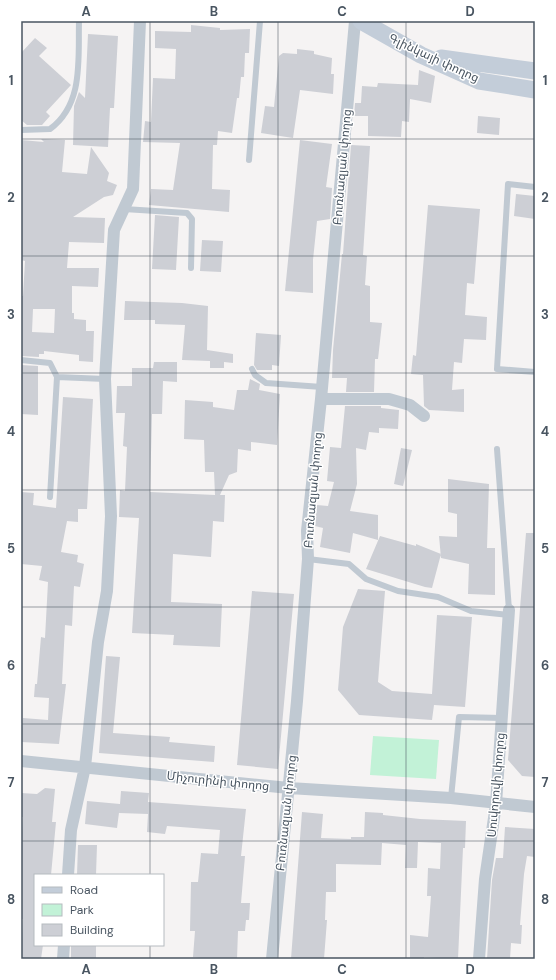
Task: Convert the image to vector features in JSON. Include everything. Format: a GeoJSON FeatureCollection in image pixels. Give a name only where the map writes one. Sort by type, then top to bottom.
{"type":"FeatureCollection","features":[{"type":"Feature","properties":{"kind":"main road","name":"Գլինկայի փողոց"},"geometry":{"type":"LineString","coordinates":[[361,21],[421,55],[479,81],[535,90]]}},
{"type":"Feature","properties":{"kind":"main road"},"geometry":{"type":"LineString","coordinates":[[421,55],[535,71]]}},
{"type":"Feature","properties":{"kind":"street"},"geometry":{"type":"LineString","coordinates":[[68,874],[71,830],[85,766],[98,642],[107,591],[112,516],[105,379],[114,230],[133,189],[140,21]]}},
{"type":"Feature","properties":{"kind":"street","name":"Բուռնազյան փողոց"},"geometry":{"type":"LineString","coordinates":[[272,959],[297,701],[308,559],[307,531],[321,399],[355,21]]}},
{"type":"Feature","properties":{"kind":"street"},"geometry":{"type":"LineString","coordinates":[[321,399],[390,399],[410,405],[424,416]]}},
{"type":"Feature","properties":{"kind":"street","name":"Սուվորովի փողոց"},"geometry":{"type":"LineString","coordinates":[[479,959],[485,879],[496,804],[509,613]]}},
{"type":"Feature","properties":{"kind":"street","name":"Միչուրինի փողոց"},"geometry":{"type":"LineString","coordinates":[[21,761],[85,766],[289,788],[451,798],[535,807]]}},
{"type":"Feature","properties":{"kind":"street"},"geometry":{"type":"LineString","coordinates":[[63,959],[64,946]]}},
{"type":"Feature","properties":{"kind":"lane"},"geometry":{"type":"LineString","coordinates":[[21,130],[50,129],[59,120],[74,97],[77,84],[79,21]]}},
{"type":"Feature","properties":{"kind":"lane"},"geometry":{"type":"LineString","coordinates":[[249,160],[260,21]]}},
{"type":"Feature","properties":{"kind":"lane"},"geometry":{"type":"LineString","coordinates":[[535,187],[508,184],[498,369],[535,372]]}},
{"type":"Feature","properties":{"kind":"lane"},"geometry":{"type":"LineString","coordinates":[[124,209],[187,213],[192,219],[191,268]]}},
{"type":"Feature","properties":{"kind":"lane"},"geometry":{"type":"LineString","coordinates":[[21,360],[50,363],[57,377],[50,497]]}},
{"type":"Feature","properties":{"kind":"lane"},"geometry":{"type":"LineString","coordinates":[[252,369],[255,375],[266,383],[322,387]]}},
{"type":"Feature","properties":{"kind":"lane"},"geometry":{"type":"LineString","coordinates":[[57,377],[105,379]]}},
{"type":"Feature","properties":{"kind":"lane"},"geometry":{"type":"LineString","coordinates":[[308,559],[349,564],[366,579],[398,591],[438,597],[470,611],[509,613],[496,448]]}},
{"type":"Feature","properties":{"kind":"lane"},"geometry":{"type":"LineString","coordinates":[[451,798],[459,717],[502,718]]}},
{"type":"Feature","properties":{"kind":"green space"},"geometry":{"type":"Polygon","coordinates":[[[373,736],[439,740],[436,779],[370,775],[373,736]]]}},
{"type":"Feature","properties":{"kind":"building"},"geometry":{"type":"Polygon","coordinates":[[[191,25],[220,28],[220,30],[250,29],[249,53],[245,53],[244,77],[241,77],[239,98],[237,98],[232,133],[218,131],[217,145],[213,145],[212,189],[230,190],[229,212],[149,205],[151,189],[173,190],[180,143],[143,142],[145,121],[151,122],[153,78],[175,79],[176,49],[155,48],[155,31],[191,32],[191,25]]]}},
{"type":"Feature","properties":{"kind":"building"},"geometry":{"type":"Polygon","coordinates":[[[88,34],[118,36],[114,108],[110,108],[108,147],[73,145],[74,106],[79,92],[85,98],[88,34]]]}},
{"type":"Feature","properties":{"kind":"building"},"geometry":{"type":"Polygon","coordinates":[[[35,38],[47,48],[39,56],[71,85],[46,112],[50,116],[42,125],[27,125],[21,120],[21,53],[35,38]]]}},
{"type":"Feature","properties":{"kind":"building"},"geometry":{"type":"Polygon","coordinates":[[[297,49],[314,51],[314,54],[332,58],[331,74],[334,74],[333,94],[300,90],[293,138],[261,133],[265,106],[274,107],[279,56],[283,53],[297,54],[297,49]]]}},
{"type":"Feature","properties":{"kind":"building"},"geometry":{"type":"Polygon","coordinates":[[[419,70],[435,76],[431,103],[410,99],[409,122],[402,121],[401,137],[368,136],[368,116],[354,116],[355,103],[361,103],[362,86],[377,87],[378,83],[418,85],[419,70]]]}},
{"type":"Feature","properties":{"kind":"building"},"geometry":{"type":"Polygon","coordinates":[[[478,116],[500,118],[499,135],[477,133],[478,116]]]}},
{"type":"Feature","properties":{"kind":"building"},"geometry":{"type":"Polygon","coordinates":[[[41,139],[65,140],[62,172],[87,174],[91,147],[109,173],[107,181],[117,185],[113,195],[104,197],[73,217],[105,218],[104,243],[69,242],[67,268],[99,268],[98,287],[72,286],[72,313],[74,313],[74,319],[86,320],[86,331],[94,331],[93,362],[79,361],[79,355],[44,351],[44,354],[39,354],[39,357],[21,356],[21,296],[23,296],[25,261],[21,260],[21,140],[44,142],[41,139]],[[33,309],[32,332],[54,333],[55,309],[33,309]]]}},
{"type":"Feature","properties":{"kind":"building"},"geometry":{"type":"Polygon","coordinates":[[[300,140],[332,144],[326,187],[332,188],[330,219],[317,221],[313,260],[313,293],[285,291],[300,140]]]}},
{"type":"Feature","properties":{"kind":"building"},"geometry":{"type":"Polygon","coordinates":[[[351,145],[370,146],[363,255],[367,256],[365,285],[370,286],[370,322],[382,323],[378,359],[375,359],[374,392],[346,392],[347,378],[332,378],[333,350],[343,254],[351,145]]]}},
{"type":"Feature","properties":{"kind":"building"},"geometry":{"type":"Polygon","coordinates":[[[516,194],[535,196],[535,219],[514,216],[516,194]]]}},
{"type":"Feature","properties":{"kind":"building"},"geometry":{"type":"Polygon","coordinates":[[[428,205],[480,209],[474,284],[467,283],[465,315],[487,317],[486,340],[464,339],[462,363],[454,362],[452,390],[464,389],[464,412],[429,410],[424,406],[423,375],[411,374],[413,355],[416,356],[428,205]]]}},
{"type":"Feature","properties":{"kind":"building"},"geometry":{"type":"Polygon","coordinates":[[[155,215],[179,217],[176,270],[152,269],[155,215]]]}},
{"type":"Feature","properties":{"kind":"building"},"geometry":{"type":"Polygon","coordinates":[[[202,240],[223,241],[221,272],[200,271],[202,240]]]}},
{"type":"Feature","properties":{"kind":"building"},"geometry":{"type":"Polygon","coordinates":[[[125,301],[182,303],[208,306],[207,350],[233,354],[233,363],[224,362],[224,368],[210,368],[210,361],[182,360],[185,325],[155,324],[155,320],[124,320],[125,301]]]}},
{"type":"Feature","properties":{"kind":"building"},"geometry":{"type":"Polygon","coordinates":[[[256,333],[281,335],[279,366],[272,365],[272,370],[257,370],[254,365],[256,333]]]}},
{"type":"Feature","properties":{"kind":"building"},"geometry":{"type":"Polygon","coordinates":[[[154,362],[177,362],[177,382],[163,381],[162,414],[152,414],[150,492],[215,495],[214,472],[205,472],[204,440],[184,439],[185,400],[213,402],[213,407],[234,410],[237,390],[248,390],[250,379],[260,384],[259,390],[280,394],[277,445],[251,442],[251,451],[238,449],[237,472],[229,475],[220,495],[225,495],[224,522],[213,521],[211,557],[173,554],[171,602],[222,604],[220,647],[173,645],[174,635],[132,633],[139,518],[119,517],[120,490],[125,491],[127,447],[123,446],[125,413],[116,413],[117,386],[132,386],[132,368],[153,368],[154,362]]]}},
{"type":"Feature","properties":{"kind":"building"},"geometry":{"type":"Polygon","coordinates":[[[21,365],[38,366],[38,415],[21,414],[21,365]]]}},
{"type":"Feature","properties":{"kind":"building"},"geometry":{"type":"Polygon","coordinates":[[[63,397],[93,399],[87,509],[78,509],[78,522],[67,521],[61,552],[78,555],[77,562],[84,564],[80,587],[74,586],[72,626],[65,625],[62,684],[66,684],[59,744],[21,742],[23,718],[48,720],[49,698],[34,697],[35,684],[37,684],[41,637],[45,638],[48,582],[39,580],[42,566],[21,564],[21,492],[34,493],[33,505],[56,508],[63,397]]]}},
{"type":"Feature","properties":{"kind":"building"},"geometry":{"type":"Polygon","coordinates":[[[345,406],[381,406],[381,408],[399,410],[398,429],[379,428],[379,433],[369,432],[366,450],[356,448],[357,484],[350,511],[378,515],[378,540],[353,533],[350,553],[320,547],[323,528],[315,526],[317,505],[328,506],[334,482],[327,481],[330,447],[341,448],[345,406]]]}},
{"type":"Feature","properties":{"kind":"building"},"geometry":{"type":"Polygon","coordinates":[[[401,448],[412,450],[403,486],[394,484],[401,448]]]}},
{"type":"Feature","properties":{"kind":"building"},"geometry":{"type":"Polygon","coordinates":[[[448,479],[489,484],[487,548],[495,548],[495,595],[468,594],[469,564],[441,558],[439,536],[457,537],[457,514],[448,512],[448,479]]]}},
{"type":"Feature","properties":{"kind":"building"},"geometry":{"type":"Polygon","coordinates":[[[526,533],[535,533],[535,777],[522,776],[508,760],[526,533]]]}},
{"type":"Feature","properties":{"kind":"building"},"geometry":{"type":"Polygon","coordinates":[[[380,536],[416,546],[416,544],[441,554],[432,588],[366,569],[380,536]]]}},
{"type":"Feature","properties":{"kind":"building"},"geometry":{"type":"Polygon","coordinates":[[[358,589],[385,591],[378,682],[392,691],[432,694],[437,615],[472,617],[465,707],[434,705],[432,720],[359,715],[338,690],[343,627],[358,589]]]}},
{"type":"Feature","properties":{"kind":"building"},"geometry":{"type":"Polygon","coordinates":[[[252,591],[294,594],[278,769],[237,765],[252,591]]]}},
{"type":"Feature","properties":{"kind":"building"},"geometry":{"type":"Polygon","coordinates":[[[106,656],[120,657],[113,733],[170,737],[169,742],[215,746],[214,762],[99,753],[106,656]]]}},
{"type":"Feature","properties":{"kind":"building"},"geometry":{"type":"Polygon","coordinates":[[[45,788],[55,789],[52,822],[56,822],[51,874],[34,874],[34,946],[43,946],[41,959],[21,959],[23,919],[21,919],[21,848],[23,817],[21,817],[21,793],[37,794],[45,788]]]}},
{"type":"Feature","properties":{"kind":"building"},"geometry":{"type":"Polygon","coordinates":[[[121,791],[149,793],[148,802],[246,809],[241,856],[245,856],[241,903],[250,903],[249,920],[246,920],[245,931],[238,931],[237,959],[209,959],[193,957],[195,931],[190,931],[191,882],[198,882],[201,853],[218,854],[220,830],[167,826],[165,834],[147,832],[148,814],[119,813],[120,805],[117,828],[85,824],[87,801],[120,804],[121,791]]]}},
{"type":"Feature","properties":{"kind":"building"},"geometry":{"type":"Polygon","coordinates":[[[302,812],[323,814],[321,838],[351,839],[351,837],[364,837],[365,812],[383,813],[383,815],[420,819],[466,821],[465,848],[463,848],[458,959],[424,957],[424,959],[410,959],[410,935],[428,937],[431,896],[427,896],[428,868],[440,869],[441,843],[418,842],[417,868],[405,868],[406,845],[382,843],[381,865],[336,864],[336,892],[326,892],[325,920],[327,920],[324,959],[291,959],[302,812]]]}},
{"type":"Feature","properties":{"kind":"building"},"geometry":{"type":"Polygon","coordinates":[[[505,827],[535,829],[535,857],[527,856],[524,874],[520,925],[522,925],[521,944],[511,943],[510,959],[487,959],[492,880],[496,858],[503,858],[505,827]]]}},
{"type":"Feature","properties":{"kind":"building"},"geometry":{"type":"Polygon","coordinates":[[[78,845],[97,845],[96,874],[77,874],[78,845]]]}},
{"type":"Feature","properties":{"kind":"building"},"geometry":{"type":"Polygon","coordinates":[[[71,946],[96,946],[96,959],[71,959],[71,946]]]}}]}
